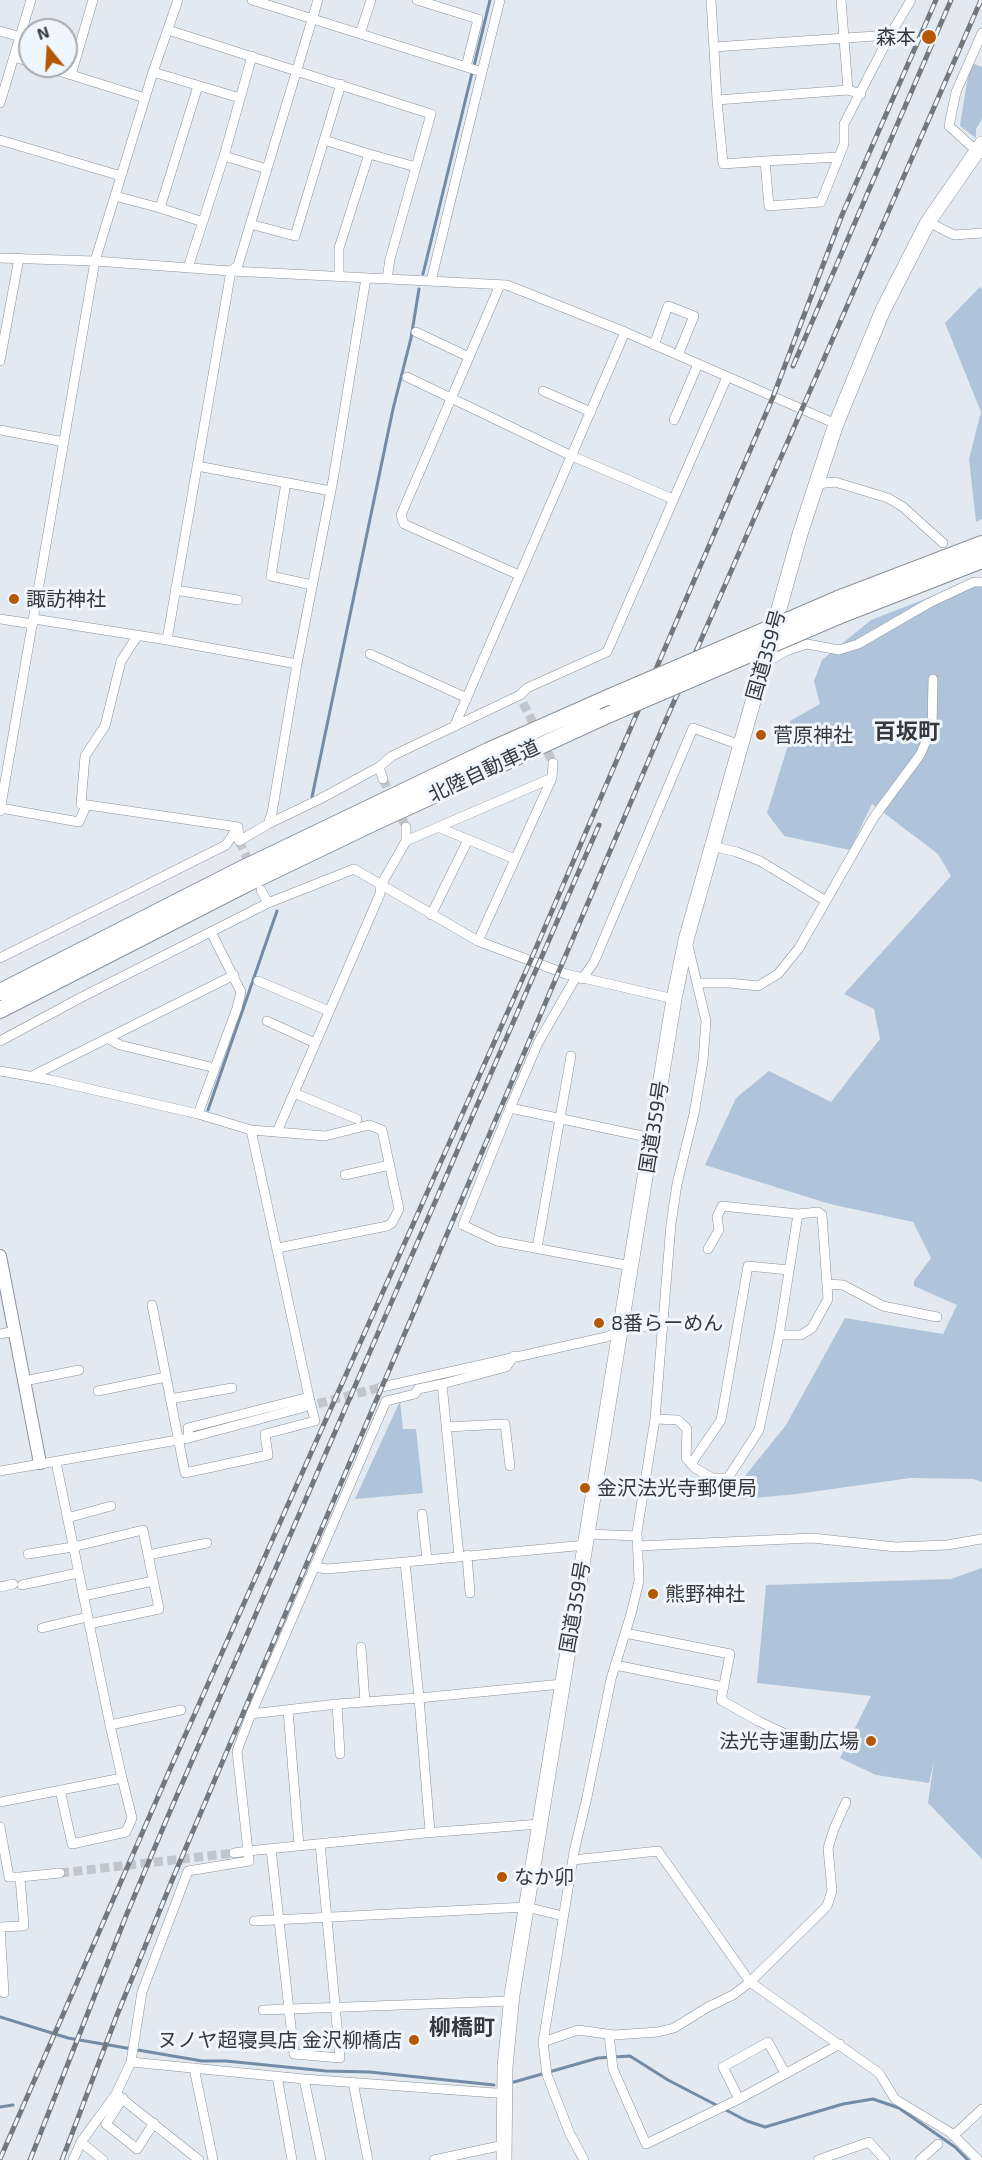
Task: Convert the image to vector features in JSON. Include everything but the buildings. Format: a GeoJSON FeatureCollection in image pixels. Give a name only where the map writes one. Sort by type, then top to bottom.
{"type":"FeatureCollection","features":[{"type":"Feature","properties":{"kind":"highway","name":"国道359号"},"geometry":{"type":"LineString","coordinates":[[504,2152],[511,2001],[674,999],[686,940],[800,534],[836,424],[883,310],[928,222],[981,151]]}},
{"type":"Feature","properties":{"kind":"highway","name":"北陸自動車道"},"geometry":{"type":"LineString","coordinates":[[0,1011],[248,883],[395,812],[841,606],[982,544]]}},
{"type":"Feature","properties":{"kind":"highway","name":"北陸自動車道"},"geometry":{"type":"LineString","coordinates":[[0,992],[379,802],[685,663],[841,606],[982,560]]}},
{"type":"Feature","properties":{"kind":"highway"},"geometry":{"type":"LineString","coordinates":[[0,987],[109,936]]}},
{"type":"Feature","properties":{"kind":"street"},"geometry":{"type":"LineString","coordinates":[[26,18],[31,0]]}},
{"type":"Feature","properties":{"kind":"street"},"geometry":{"type":"LineString","coordinates":[[78,51],[93,0]]}},
{"type":"Feature","properties":{"kind":"street"},"geometry":{"type":"LineString","coordinates":[[86,806],[79,822],[0,809],[95,261],[153,72],[178,0]]}},
{"type":"Feature","properties":{"kind":"street"},"geometry":{"type":"LineString","coordinates":[[252,0],[482,72]]}},
{"type":"Feature","properties":{"kind":"street"},"geometry":{"type":"LineString","coordinates":[[166,640],[231,271],[238,265],[318,0]]}},
{"type":"Feature","properties":{"kind":"street"},"geometry":{"type":"LineString","coordinates":[[360,34],[371,0]]}},
{"type":"Feature","properties":{"kind":"street"},"geometry":{"type":"LineString","coordinates":[[417,0],[478,19],[466,68]]}},
{"type":"Feature","properties":{"kind":"street"},"geometry":{"type":"LineString","coordinates":[[431,281],[500,0]]}},
{"type":"Feature","properties":{"kind":"street"},"geometry":{"type":"LineString","coordinates":[[711,0],[723,164],[839,157]]}},
{"type":"Feature","properties":{"kind":"street"},"geometry":{"type":"LineString","coordinates":[[841,0],[848,90]]}},
{"type":"Feature","properties":{"kind":"street"},"geometry":{"type":"LineString","coordinates":[[765,161],[769,206],[821,202],[844,144],[844,124],[890,35],[912,0]]}},
{"type":"Feature","properties":{"kind":"street"},"geometry":{"type":"LineString","coordinates":[[168,30],[432,114],[390,259],[387,279]]}},
{"type":"Feature","properties":{"kind":"street"},"geometry":{"type":"LineString","coordinates":[[0,31],[18,36]]}},
{"type":"Feature","properties":{"kind":"street"},"geometry":{"type":"LineString","coordinates":[[981,151],[949,126],[956,92],[982,33]]}},
{"type":"Feature","properties":{"kind":"street"},"geometry":{"type":"LineString","coordinates":[[714,47],[890,35]]}},
{"type":"Feature","properties":{"kind":"street"},"geometry":{"type":"LineString","coordinates":[[0,103],[3,87],[18,47]]}},
{"type":"Feature","properties":{"kind":"street"},"geometry":{"type":"LineString","coordinates":[[188,268],[224,156],[252,56]]}},
{"type":"Feature","properties":{"kind":"street"},"geometry":{"type":"LineString","coordinates":[[153,72],[240,98]]}},
{"type":"Feature","properties":{"kind":"street"},"geometry":{"type":"LineString","coordinates":[[78,77],[145,98]]}},
{"type":"Feature","properties":{"kind":"street"},"geometry":{"type":"LineString","coordinates":[[250,224],[295,237],[341,84]]}},
{"type":"Feature","properties":{"kind":"street"},"geometry":{"type":"LineString","coordinates":[[160,208],[198,86]]}},
{"type":"Feature","properties":{"kind":"street"},"geometry":{"type":"LineString","coordinates":[[717,100],[848,90],[861,94]]}},
{"type":"Feature","properties":{"kind":"street"},"geometry":{"type":"LineString","coordinates":[[0,140],[121,176]]}},
{"type":"Feature","properties":{"kind":"street"},"geometry":{"type":"LineString","coordinates":[[324,140],[416,167]]}},
{"type":"Feature","properties":{"kind":"street"},"geometry":{"type":"LineString","coordinates":[[339,277],[339,248],[369,154]]}},
{"type":"Feature","properties":{"kind":"street"},"geometry":{"type":"LineString","coordinates":[[224,156],[267,169]]}},
{"type":"Feature","properties":{"kind":"street"},"geometry":{"type":"LineString","coordinates":[[115,196],[203,222]]}},
{"type":"Feature","properties":{"kind":"street"},"geometry":{"type":"LineString","coordinates":[[928,222],[954,235],[982,233]]}},
{"type":"Feature","properties":{"kind":"street"},"geometry":{"type":"LineString","coordinates":[[0,258],[95,261],[231,271],[507,285],[654,345],[836,424]]}},
{"type":"Feature","properties":{"kind":"street"},"geometry":{"type":"LineString","coordinates":[[0,361],[4,319],[19,258]]}},
{"type":"Feature","properties":{"kind":"street"},"geometry":{"type":"LineString","coordinates":[[268,824],[272,813],[297,664],[331,491],[366,278]]}},
{"type":"Feature","properties":{"kind":"street"},"geometry":{"type":"LineString","coordinates":[[500,285],[401,515],[404,524],[519,575]]}},
{"type":"Feature","properties":{"kind":"street"},"geometry":{"type":"LineString","coordinates":[[654,345],[668,306],[694,316],[678,356]]}},
{"type":"Feature","properties":{"kind":"street"},"geometry":{"type":"LineString","coordinates":[[416,332],[469,357]]}},
{"type":"Feature","properties":{"kind":"street"},"geometry":{"type":"LineString","coordinates":[[454,727],[625,333]]}},
{"type":"Feature","properties":{"kind":"street"},"geometry":{"type":"LineString","coordinates":[[674,420],[698,364]]}},
{"type":"Feature","properties":{"kind":"street"},"geometry":{"type":"LineString","coordinates":[[407,377],[572,456],[673,499]]}},
{"type":"Feature","properties":{"kind":"street"},"geometry":{"type":"LineString","coordinates":[[238,827],[239,841],[379,767],[392,756],[522,699],[527,688],[607,652],[727,377]]}},
{"type":"Feature","properties":{"kind":"street"},"geometry":{"type":"LineString","coordinates":[[543,391],[591,412]]}},
{"type":"Feature","properties":{"kind":"street"},"geometry":{"type":"LineString","coordinates":[[0,430],[64,442]]}},
{"type":"Feature","properties":{"kind":"street"},"geometry":{"type":"LineString","coordinates":[[197,466],[331,491]]}},
{"type":"Feature","properties":{"kind":"street"},"geometry":{"type":"LineString","coordinates":[[817,484],[835,482],[888,498],[903,507],[943,543]]}},
{"type":"Feature","properties":{"kind":"street"},"geometry":{"type":"LineString","coordinates":[[286,483],[271,576],[312,585]]}},
{"type":"Feature","properties":{"kind":"street"},"geometry":{"type":"LineString","coordinates":[[765,663],[786,651],[807,644],[840,650],[858,644],[929,603],[974,582],[982,582]]}},
{"type":"Feature","properties":{"kind":"street"},"geometry":{"type":"LineString","coordinates":[[175,590],[238,600]]}},
{"type":"Feature","properties":{"kind":"street"},"geometry":{"type":"LineString","coordinates":[[0,619],[138,635],[297,664]]}},
{"type":"Feature","properties":{"kind":"street"},"geometry":{"type":"LineString","coordinates":[[138,635],[121,661],[105,726],[85,756],[81,804],[238,827]]}},
{"type":"Feature","properties":{"kind":"street"},"geometry":{"type":"LineString","coordinates":[[370,654],[466,698]]}},
{"type":"Feature","properties":{"kind":"street"},"geometry":{"type":"LineString","coordinates":[[698,983],[729,982],[758,986],[778,974],[799,948],[874,817],[920,755],[932,728],[935,685],[933,679]]}},
{"type":"Feature","properties":{"kind":"street"},"geometry":{"type":"LineString","coordinates":[[631,1266],[496,1241],[463,1225],[538,1043],[579,978],[594,962],[693,728],[740,745]]}},
{"type":"Feature","properties":{"kind":"street"},"geometry":{"type":"LineString","coordinates":[[478,941],[552,777],[553,763]]}},
{"type":"Feature","properties":{"kind":"street"},"geometry":{"type":"LineString","coordinates":[[379,767],[383,779]]}},
{"type":"Feature","properties":{"kind":"street"},"geometry":{"type":"LineString","coordinates":[[406,841],[552,777]]}},
{"type":"Feature","properties":{"kind":"street"},"geometry":{"type":"LineString","coordinates":[[0,958],[226,845],[238,827]]}},
{"type":"Feature","properties":{"kind":"street"},"geometry":{"type":"LineString","coordinates":[[277,1132],[380,894],[381,885],[406,841],[406,827]]}},
{"type":"Feature","properties":{"kind":"street"},"geometry":{"type":"LineString","coordinates":[[438,827],[515,860]]}},
{"type":"Feature","properties":{"kind":"street"},"geometry":{"type":"LineString","coordinates":[[430,915],[468,840]]}},
{"type":"Feature","properties":{"kind":"street"},"geometry":{"type":"LineString","coordinates":[[712,846],[738,852],[760,861],[826,901]]}},
{"type":"Feature","properties":{"kind":"street"},"geometry":{"type":"LineString","coordinates":[[0,1041],[268,903],[354,869],[478,941],[530,962],[579,978],[674,999]]}},
{"type":"Feature","properties":{"kind":"street"},"geometry":{"type":"LineString","coordinates":[[261,890],[268,903]]}},
{"type":"Feature","properties":{"kind":"street"},"geometry":{"type":"LineString","coordinates":[[198,1114],[241,992],[211,932]]}},
{"type":"Feature","properties":{"kind":"street"},"geometry":{"type":"LineString","coordinates":[[584,2160],[570,2134],[546,2072],[543,2042],[573,1860],[615,1665],[639,1581],[638,1541],[655,1419],[671,1224],[677,1184],[694,1114],[703,1061],[706,1020],[686,940]]}},
{"type":"Feature","properties":{"kind":"street"},"geometry":{"type":"LineString","coordinates":[[30,1077],[234,975]]}},
{"type":"Feature","properties":{"kind":"street"},"geometry":{"type":"LineString","coordinates":[[258,981],[329,1011]]}},
{"type":"Feature","properties":{"kind":"street"},"geometry":{"type":"LineString","coordinates":[[267,1021],[315,1043]]}},
{"type":"Feature","properties":{"kind":"street"},"geometry":{"type":"LineString","coordinates":[[109,1039],[120,1045],[215,1068]]}},
{"type":"Feature","properties":{"kind":"street"},"geometry":{"type":"LineString","coordinates":[[537,1248],[571,1056]]}},
{"type":"Feature","properties":{"kind":"street"},"geometry":{"type":"LineString","coordinates":[[0,1071],[51,1080],[198,1114],[251,1130],[325,1136],[369,1125],[382,1130],[399,1209],[392,1223],[387,1226],[278,1248]]}},
{"type":"Feature","properties":{"kind":"street"},"geometry":{"type":"LineString","coordinates":[[294,1093],[357,1119]]}},
{"type":"Feature","properties":{"kind":"street"},"geometry":{"type":"LineString","coordinates":[[510,1108],[652,1138]]}},
{"type":"Feature","properties":{"kind":"street"},"geometry":{"type":"LineString","coordinates":[[152,1305],[185,1473],[268,1455],[265,1434],[315,1421],[251,1130]]}},
{"type":"Feature","properties":{"kind":"street"},"geometry":{"type":"LineString","coordinates":[[345,1175],[390,1166]]}},
{"type":"Feature","properties":{"kind":"street"},"geometry":{"type":"LineString","coordinates":[[708,1249],[719,1230],[717,1217],[722,1206],[798,1214],[818,1212],[822,1215],[828,1299],[812,1328],[801,1335],[779,1335]]}},
{"type":"Feature","properties":{"kind":"street"},"geometry":{"type":"LineString","coordinates":[[655,1419],[678,1420],[687,1429],[686,1458],[691,1464],[712,1478],[728,1478],[759,1430],[779,1335],[798,1214]]}},
{"type":"Feature","properties":{"kind":"street"},"geometry":{"type":"LineString","coordinates":[[0,1256],[40,1463]]}},
{"type":"Feature","properties":{"kind":"street"},"geometry":{"type":"LineString","coordinates":[[691,1464],[721,1420],[748,1266],[789,1270]]}},
{"type":"Feature","properties":{"kind":"street"},"geometry":{"type":"LineString","coordinates":[[828,1284],[843,1285],[883,1306],[938,1317]]}},
{"type":"Feature","properties":{"kind":"street"},"geometry":{"type":"LineString","coordinates":[[382,1387],[662,1323]]}},
{"type":"Feature","properties":{"kind":"street"},"geometry":{"type":"LineString","coordinates":[[0,1334],[15,1331]]}},
{"type":"Feature","properties":{"kind":"street"},"geometry":{"type":"LineString","coordinates":[[154,2123],[137,2149],[106,2124],[120,2096],[131,2062],[142,1992],[188,1870],[249,1861],[237,1751],[386,1401],[415,1394],[418,1389],[506,1367],[514,1356]]}},
{"type":"Feature","properties":{"kind":"street"},"geometry":{"type":"LineString","coordinates":[[24,1381],[79,1370]]}},
{"type":"Feature","properties":{"kind":"street"},"geometry":{"type":"LineString","coordinates":[[98,1391],[166,1377]]}},
{"type":"Feature","properties":{"kind":"street"},"geometry":{"type":"LineString","coordinates":[[442,1384],[463,1555],[470,1593]]}},
{"type":"Feature","properties":{"kind":"street"},"geometry":{"type":"LineString","coordinates":[[170,1399],[232,1388]]}},
{"type":"Feature","properties":{"kind":"street"},"geometry":{"type":"LineString","coordinates":[[189,1438],[188,1428],[309,1397]]}},
{"type":"Feature","properties":{"kind":"street"},"geometry":{"type":"LineString","coordinates":[[0,1471],[189,1438],[305,1407]]}},
{"type":"Feature","properties":{"kind":"street"},"geometry":{"type":"LineString","coordinates":[[446,1427],[506,1424],[510,1466]]}},
{"type":"Feature","properties":{"kind":"street"},"geometry":{"type":"LineString","coordinates":[[56,1462],[110,1725],[132,1818],[126,1833],[72,1844],[60,1790]]}},
{"type":"Feature","properties":{"kind":"street"},"geometry":{"type":"LineString","coordinates":[[67,1518],[111,1506]]}},
{"type":"Feature","properties":{"kind":"street"},"geometry":{"type":"LineString","coordinates":[[422,1514],[427,1559]]}},
{"type":"Feature","properties":{"kind":"street"},"geometry":{"type":"LineString","coordinates":[[28,1554],[73,1547],[143,1530],[159,1610],[42,1628]]}},
{"type":"Feature","properties":{"kind":"street"},"geometry":{"type":"LineString","coordinates":[[314,1567],[327,1569],[405,1562],[587,1540],[812,1538],[896,1547],[947,1545],[982,1539]]}},
{"type":"Feature","properties":{"kind":"street"},"geometry":{"type":"LineString","coordinates":[[148,1555],[207,1543]]}},
{"type":"Feature","properties":{"kind":"street"},"geometry":{"type":"LineString","coordinates":[[405,1562],[430,1832]]}},
{"type":"Feature","properties":{"kind":"street"},"geometry":{"type":"LineString","coordinates":[[0,1587],[78,1573]]}},
{"type":"Feature","properties":{"kind":"street"},"geometry":{"type":"LineString","coordinates":[[83,1596],[153,1581]]}},
{"type":"Feature","properties":{"kind":"street"},"geometry":{"type":"LineString","coordinates":[[625,1633],[730,1654],[721,1700],[758,1721],[805,1743]]}},
{"type":"Feature","properties":{"kind":"street"},"geometry":{"type":"LineString","coordinates":[[361,1647],[365,1702]]}},
{"type":"Feature","properties":{"kind":"street"},"geometry":{"type":"LineString","coordinates":[[615,1665],[724,1687]]}},
{"type":"Feature","properties":{"kind":"street"},"geometry":{"type":"LineString","coordinates":[[251,1714],[562,1684]]}},
{"type":"Feature","properties":{"kind":"street"},"geometry":{"type":"LineString","coordinates":[[337,1704],[340,1755]]}},
{"type":"Feature","properties":{"kind":"street"},"geometry":{"type":"LineString","coordinates":[[110,1725],[181,1710]]}},
{"type":"Feature","properties":{"kind":"street"},"geometry":{"type":"LineString","coordinates":[[288,1710],[299,1846]]}},
{"type":"Feature","properties":{"kind":"street"},"geometry":{"type":"LineString","coordinates":[[0,1802],[122,1778]]}},
{"type":"Feature","properties":{"kind":"street"},"geometry":{"type":"LineString","coordinates":[[543,2042],[578,2030],[609,2034],[658,2032],[674,2028],[708,2007],[734,1995],[826,1906],[832,1891],[828,1848],[846,1802]]}},
{"type":"Feature","properties":{"kind":"street"},"geometry":{"type":"LineString","coordinates":[[234,1853],[430,1832],[540,1824]]}},
{"type":"Feature","properties":{"kind":"street"},"geometry":{"type":"LineString","coordinates":[[0,1828],[5,1877],[20,1878],[60,1873]]}},
{"type":"Feature","properties":{"kind":"street"},"geometry":{"type":"LineString","coordinates":[[271,1849],[287,2009],[294,2054],[340,2058],[321,1845]]}},
{"type":"Feature","properties":{"kind":"street"},"geometry":{"type":"LineString","coordinates":[[573,1860],[658,1851],[750,1982],[879,2073],[895,2099],[953,2136],[978,2160]]}},
{"type":"Feature","properties":{"kind":"street"},"geometry":{"type":"LineString","coordinates":[[4,1993],[0,1927],[24,1926],[20,1878]]}},
{"type":"Feature","properties":{"kind":"street"},"geometry":{"type":"LineString","coordinates":[[254,1921],[526,1907],[563,1916]]}},
{"type":"Feature","properties":{"kind":"street"},"geometry":{"type":"LineString","coordinates":[[263,2010],[511,2001]]}},
{"type":"Feature","properties":{"kind":"street"},"geometry":{"type":"LineString","coordinates":[[609,2034],[614,2069],[646,2144],[739,2099],[840,2044]]}},
{"type":"Feature","properties":{"kind":"street"},"geometry":{"type":"LineString","coordinates":[[739,2099],[723,2067],[768,2042],[785,2073]]}},
{"type":"Feature","properties":{"kind":"street"},"geometry":{"type":"LineString","coordinates":[[131,2062],[304,2079],[505,2092]]}},
{"type":"Feature","properties":{"kind":"street"},"geometry":{"type":"LineString","coordinates":[[194,2068],[213,2160]]}},
{"type":"Feature","properties":{"kind":"street"},"geometry":{"type":"LineString","coordinates":[[277,2076],[292,2160]]}},
{"type":"Feature","properties":{"kind":"street"},"geometry":{"type":"LineString","coordinates":[[304,2079],[321,2160]]}},
{"type":"Feature","properties":{"kind":"street"},"geometry":{"type":"LineString","coordinates":[[353,2082],[368,2160]]}},
{"type":"Feature","properties":{"kind":"street"},"geometry":{"type":"LineString","coordinates":[[120,2096],[199,2160]]}},
{"type":"Feature","properties":{"kind":"street"},"geometry":{"type":"LineString","coordinates":[[73,2160],[81,2142],[120,2096]]}},
{"type":"Feature","properties":{"kind":"street"},"geometry":{"type":"LineString","coordinates":[[953,2136],[982,2109]]}},
{"type":"Feature","properties":{"kind":"street"},"geometry":{"type":"LineString","coordinates":[[81,2142],[103,2160]]}},
{"type":"Feature","properties":{"kind":"street"},"geometry":{"type":"LineString","coordinates":[[818,2160],[869,2142],[885,2160]]}},
{"type":"Feature","properties":{"kind":"street"},"geometry":{"type":"LineString","coordinates":[[920,2160],[938,2144]]}},
{"type":"Feature","properties":{"kind":"street"},"geometry":{"type":"LineString","coordinates":[[434,2160],[504,2152]]}},
{"type":"Feature","properties":{"kind":"shaded area"},"geometry":{"type":"Polygon","coordinates":[[[972,63],[982,67],[982,119],[976,129],[976,138],[960,126],[972,63]]]}},
{"type":"Feature","properties":{"kind":"shaded area"},"geometry":{"type":"Polygon","coordinates":[[[980,287],[982,289],[982,519],[976,522],[969,459],[981,412],[945,323],[980,287]]]}},
{"type":"Feature","properties":{"kind":"shaded area"},"geometry":{"type":"Polygon","coordinates":[[[982,577],[982,1482],[973,1479],[910,1478],[797,1494],[743,1499],[721,1496],[701,1481],[741,1481],[786,1425],[845,1318],[943,1334],[957,1305],[914,1286],[914,1281],[931,1258],[913,1222],[830,1204],[705,1165],[736,1098],[769,1071],[831,1102],[880,1039],[874,1009],[844,994],[951,876],[938,854],[872,804],[850,850],[784,836],[767,813],[789,742],[790,721],[820,704],[814,681],[822,660],[871,620],[982,577]]]}},
{"type":"Feature","properties":{"kind":"shaded area"},"geometry":{"type":"Polygon","coordinates":[[[400,1401],[403,1429],[416,1429],[423,1493],[355,1499],[400,1401]]]}},
{"type":"Feature","properties":{"kind":"shaded area"},"geometry":{"type":"Polygon","coordinates":[[[982,1568],[982,1859],[928,1803],[934,1761],[929,1783],[876,1775],[840,1758],[871,1696],[757,1683],[766,1585],[951,1579],[982,1568]]]}},
{"type":"Feature","properties":{"kind":"waterway"},"geometry":{"type":"LineString","coordinates":[[474,66],[490,0]]}},
{"type":"Feature","properties":{"kind":"waterway"},"geometry":{"type":"LineString","coordinates":[[423,274],[472,73]]}},
{"type":"Feature","properties":{"kind":"waterway"},"geometry":{"type":"LineString","coordinates":[[312,797],[393,409],[411,338],[419,289]]}},
{"type":"Feature","properties":{"kind":"waterway"},"geometry":{"type":"LineString","coordinates":[[208,1110],[277,911]]}},
{"type":"Feature","properties":{"kind":"waterway"},"geometry":{"type":"LineString","coordinates":[[0,2017],[68,2038],[202,2061],[226,2061],[326,2071],[370,2072],[494,2085]]}},
{"type":"Feature","properties":{"kind":"waterway"},"geometry":{"type":"LineString","coordinates":[[514,2082],[598,2058],[630,2056],[668,2080],[718,2106]]}},
{"type":"Feature","properties":{"kind":"waterway"},"geometry":{"type":"LineString","coordinates":[[724,2109],[765,2127],[843,2104],[873,2099],[899,2108],[955,2147],[968,2160]]}},
{"type":"Feature","properties":{"kind":"waterway"},"geometry":{"type":"LineString","coordinates":[[0,2107],[13,2105]]}},
{"type":"Feature","properties":{"kind":"tunnel"},"geometry":{"type":"LineString","coordinates":[[523,703],[553,763]]}},
{"type":"Feature","properties":{"kind":"tunnel"},"geometry":{"type":"LineString","coordinates":[[383,779],[406,827]]}},
{"type":"Feature","properties":{"kind":"tunnel"},"geometry":{"type":"LineString","coordinates":[[239,841],[252,869]]}},
{"type":"Feature","properties":{"kind":"tunnel"},"geometry":{"type":"LineString","coordinates":[[305,1407],[382,1387]]}},
{"type":"Feature","properties":{"kind":"tunnel"},"geometry":{"type":"LineString","coordinates":[[60,1873],[234,1853]]}},
{"type":"Feature","properties":{"kind":"railway"},"geometry":{"type":"LineString","coordinates":[[0,2159],[171,1767],[530,962],[773,397],[842,215],[936,0]]}},
{"type":"Feature","properties":{"kind":"railway"},"geometry":{"type":"LineString","coordinates":[[793,366],[951,0]]}},
{"type":"Feature","properties":{"kind":"railway"},"geometry":{"type":"LineString","coordinates":[[62,2160],[117,2015],[173,1878],[662,729],[981,0]]}},
{"type":"Feature","properties":{"kind":"railway"},"geometry":{"type":"LineString","coordinates":[[30,2160],[168,1816],[599,825]]}},
{"type":"Feature","properties":{"kind":"place","name":"森本"},"geometry":{"type":"Point","coordinates":[929,37]}},
{"type":"Feature","properties":{"kind":"place","name":"諏訪神社"},"geometry":{"type":"Point","coordinates":[14,599]}},
{"type":"Feature","properties":{"kind":"place","name":"菅原神社"},"geometry":{"type":"Point","coordinates":[761,735]}},
{"type":"Feature","properties":{"kind":"place","name":"8番らーめん"},"geometry":{"type":"Point","coordinates":[599,1323]}},
{"type":"Feature","properties":{"kind":"place","name":"金沢法光寺郵便局"},"geometry":{"type":"Point","coordinates":[585,1488]}},
{"type":"Feature","properties":{"kind":"place","name":"熊野神社"},"geometry":{"type":"Point","coordinates":[653,1594]}},
{"type":"Feature","properties":{"kind":"place","name":"法光寺運動広場"},"geometry":{"type":"Point","coordinates":[871,1741]}},
{"type":"Feature","properties":{"kind":"place","name":"なか卯"},"geometry":{"type":"Point","coordinates":[502,1877]}},
{"type":"Feature","properties":{"kind":"place","name":"ヌノヤ超寝具店 金沢柳橋店"},"geometry":{"type":"Point","coordinates":[414,2040]}},
{"type":"Feature","properties":{"kind":"district","name":"百坂町"},"geometry":{"type":"Point","coordinates":[907,732]}},
{"type":"Feature","properties":{"kind":"district","name":"柳橋町"},"geometry":{"type":"Point","coordinates":[462,2028]}}]}
